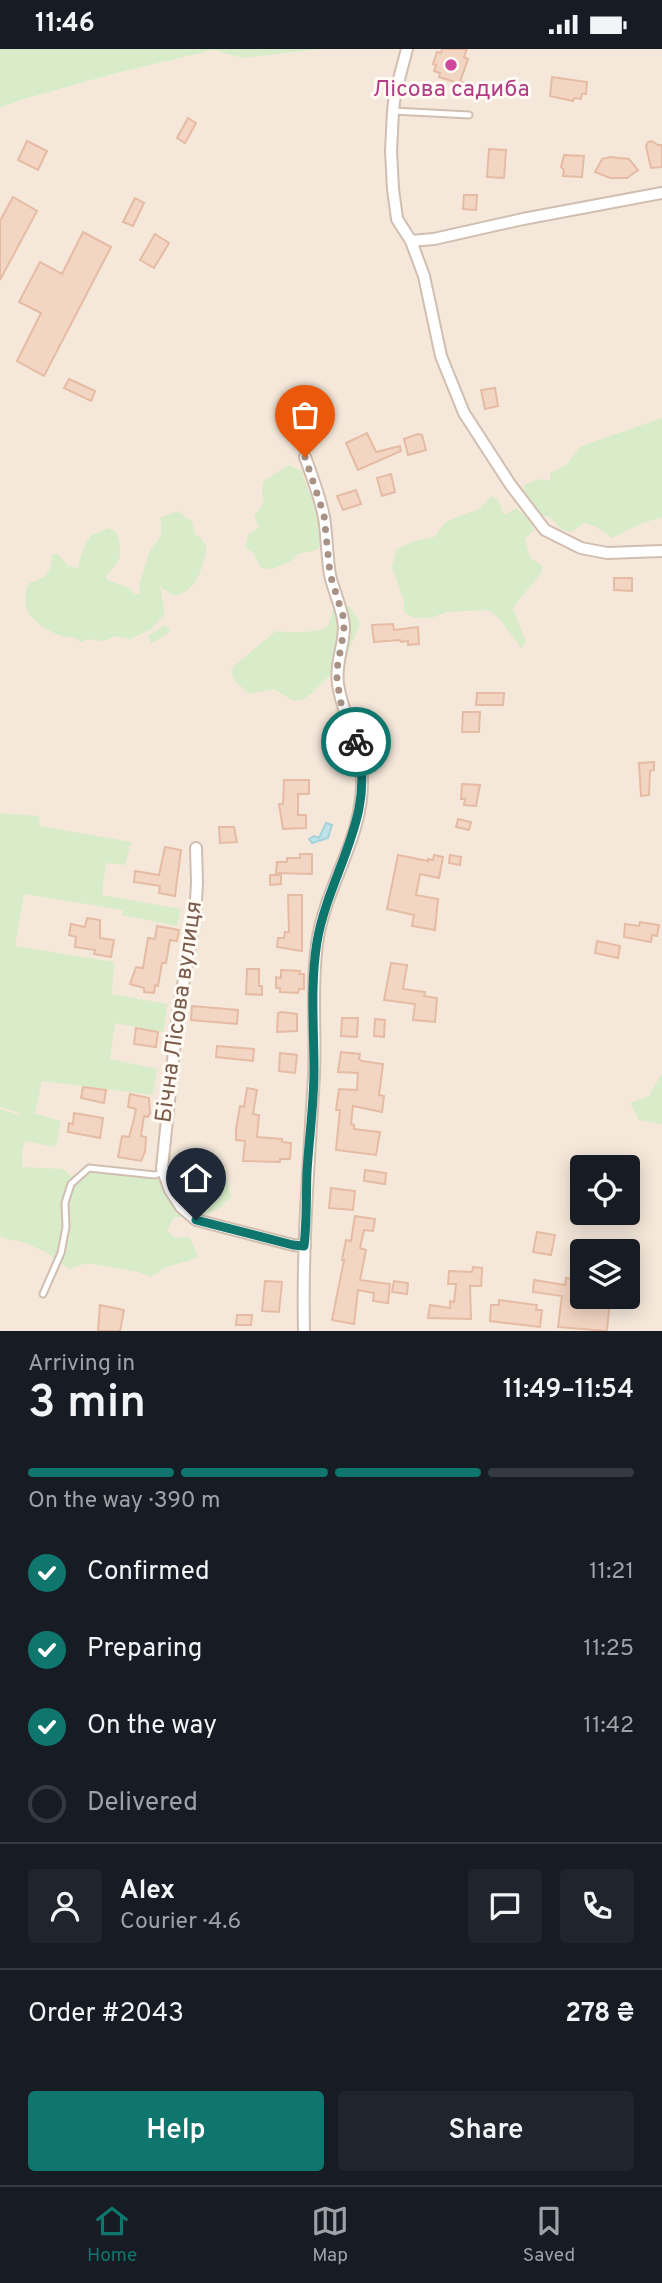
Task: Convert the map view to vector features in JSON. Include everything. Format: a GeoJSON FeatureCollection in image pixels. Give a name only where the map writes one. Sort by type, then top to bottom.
{"type":"FeatureCollection","features":[{"type":"Feature","properties":{"kind":"street"},"geometry":{"type":"LineString","coordinates":[[407,49],[394,94],[393,189],[397,219],[411,241],[424,276],[449,379],[464,413],[526,507],[545,530],[581,548],[607,553],[662,551]]}},
{"type":"Feature","properties":{"kind":"street"},"geometry":{"type":"LineString","coordinates":[[411,241],[434,239],[662,193]]}},
{"type":"Feature","properties":{"kind":"street"},"geometry":{"type":"LineString","coordinates":[[304,1331],[304,1246],[314,1072],[313,979],[317,941],[325,908],[357,826],[363,783],[361,756],[341,703],[337,681],[344,630],[343,616],[330,574],[324,515],[305,457]]}},
{"type":"Feature","properties":{"kind":"street","name":"Бічна Лісова вулиця"},"geometry":{"type":"LineString","coordinates":[[196,848],[194,918],[178,1013],[164,1136],[163,1172],[181,1207],[196,1220],[304,1246]]}},
{"type":"Feature","properties":{"kind":"lane"},"geometry":{"type":"LineString","coordinates":[[393,111],[469,115]]}},
{"type":"Feature","properties":{"kind":"lane"},"geometry":{"type":"LineString","coordinates":[[43,1294],[61,1253],[66,1227],[65,1203],[71,1184],[89,1168],[155,1175],[163,1172]]}},
{"type":"Feature","properties":{"kind":"shaded area"},"geometry":{"type":"Polygon","coordinates":[[[322,49],[662,49],[662,1331],[0,1331],[0,108],[113,74],[213,50],[243,58],[322,49]]]}},
{"type":"Feature","properties":{"kind":"green space"},"geometry":{"type":"Polygon","coordinates":[[[0,49],[322,49],[243,58],[213,50],[113,74],[0,108],[0,49]]]}},
{"type":"Feature","properties":{"kind":"green space"},"geometry":{"type":"Polygon","coordinates":[[[662,418],[662,517],[612,538],[595,526],[584,523],[572,532],[562,530],[551,518],[540,514],[524,496],[524,485],[539,479],[550,481],[550,473],[566,465],[581,446],[662,418]]]}},
{"type":"Feature","properties":{"kind":"green space"},"geometry":{"type":"Polygon","coordinates":[[[288,465],[302,471],[316,508],[322,543],[317,550],[298,554],[289,562],[273,569],[261,568],[254,554],[245,547],[248,535],[259,527],[254,516],[265,500],[262,494],[263,482],[288,465]]]}},
{"type":"Feature","properties":{"kind":"green space"},"geometry":{"type":"Polygon","coordinates":[[[492,496],[498,500],[504,515],[516,508],[529,518],[534,530],[525,539],[530,557],[543,567],[513,609],[526,642],[521,648],[498,617],[488,610],[446,612],[431,618],[414,618],[404,612],[404,601],[392,567],[396,550],[411,542],[434,537],[447,521],[479,509],[492,496]]]}},
{"type":"Feature","properties":{"kind":"green space"},"geometry":{"type":"Polygon","coordinates":[[[178,511],[192,522],[195,535],[201,538],[207,548],[198,578],[190,588],[175,596],[160,587],[165,613],[151,629],[131,639],[115,636],[106,640],[89,639],[81,642],[73,637],[53,633],[30,615],[25,604],[29,583],[46,574],[51,566],[52,555],[57,553],[68,566],[78,568],[82,551],[91,535],[109,528],[117,533],[120,557],[106,576],[107,580],[129,588],[136,595],[140,593],[139,585],[150,550],[161,536],[161,517],[178,511]]]}},
{"type":"Feature","properties":{"kind":"green space"},"geometry":{"type":"Polygon","coordinates":[[[342,604],[350,607],[360,623],[346,659],[302,700],[292,700],[274,689],[249,694],[235,681],[231,671],[237,663],[276,631],[303,632],[325,629],[333,609],[342,604]]]}},
{"type":"Feature","properties":{"kind":"green space"},"geometry":{"type":"Polygon","coordinates":[[[165,625],[170,629],[167,634],[151,644],[148,636],[165,625]]]}},
{"type":"Feature","properties":{"kind":"green space"},"geometry":{"type":"Polygon","coordinates":[[[0,813],[39,816],[40,826],[131,842],[125,865],[106,863],[102,895],[181,909],[177,926],[122,915],[123,910],[24,894],[15,946],[114,962],[112,994],[168,1004],[163,1032],[115,1023],[110,1059],[157,1069],[153,1095],[42,1081],[35,1114],[61,1121],[56,1147],[25,1141],[22,1150],[22,1167],[63,1169],[71,1176],[89,1171],[128,1171],[188,1180],[211,1176],[227,1179],[231,1197],[225,1203],[206,1214],[174,1217],[167,1231],[175,1238],[190,1237],[198,1257],[169,1266],[151,1277],[139,1272],[87,1263],[69,1269],[46,1252],[0,1237],[0,1109],[19,1115],[18,1112],[0,1107],[0,813]]]}},
{"type":"Feature","properties":{"kind":"green space"},"geometry":{"type":"Polygon","coordinates":[[[662,1073],[662,1124],[639,1120],[630,1103],[649,1096],[662,1073]]]}},
{"type":"Feature","properties":{"kind":"water"},"geometry":{"type":"Polygon","coordinates":[[[326,823],[332,825],[328,838],[312,843],[309,839],[314,836],[319,838],[326,823]]]}},
{"type":"Feature","properties":{"kind":"building","name":"Лісова садиба"},"geometry":{"type":"Polygon","coordinates":[[[442,49],[467,49],[464,57],[468,59],[460,82],[466,83],[464,93],[456,91],[458,83],[439,77],[440,73],[434,71],[437,52],[441,53],[442,49]]]}},
{"type":"Feature","properties":{"kind":"building"},"geometry":{"type":"Polygon","coordinates":[[[552,77],[587,82],[586,94],[582,94],[581,99],[574,98],[573,101],[550,96],[552,77]]]}},
{"type":"Feature","properties":{"kind":"building"},"geometry":{"type":"Polygon","coordinates":[[[188,118],[196,123],[185,143],[177,138],[188,118]]]}},
{"type":"Feature","properties":{"kind":"building"},"geometry":{"type":"Polygon","coordinates":[[[27,141],[47,151],[38,170],[18,160],[27,141]]]}},
{"type":"Feature","properties":{"kind":"building"},"geometry":{"type":"Polygon","coordinates":[[[652,141],[662,145],[662,167],[651,168],[646,146],[652,141]]]}},
{"type":"Feature","properties":{"kind":"building"},"geometry":{"type":"Polygon","coordinates":[[[489,149],[506,150],[504,178],[487,177],[489,149]]]}},
{"type":"Feature","properties":{"kind":"building"},"geometry":{"type":"Polygon","coordinates":[[[564,155],[584,156],[582,177],[563,176],[564,170],[561,167],[564,155]]]}},
{"type":"Feature","properties":{"kind":"building"},"geometry":{"type":"Polygon","coordinates":[[[602,159],[629,159],[638,170],[627,178],[610,178],[595,172],[602,159]]]}},
{"type":"Feature","properties":{"kind":"building"},"geometry":{"type":"Polygon","coordinates":[[[464,195],[477,195],[476,210],[463,209],[464,195]]]}},
{"type":"Feature","properties":{"kind":"building"},"geometry":{"type":"Polygon","coordinates":[[[13,197],[37,211],[0,280],[0,221],[13,197]]]}},
{"type":"Feature","properties":{"kind":"building"},"geometry":{"type":"Polygon","coordinates":[[[135,198],[144,203],[133,226],[123,222],[135,198]]]}},
{"type":"Feature","properties":{"kind":"building"},"geometry":{"type":"Polygon","coordinates":[[[83,232],[111,247],[44,376],[17,361],[41,313],[19,302],[40,262],[62,274],[83,232]]]}},
{"type":"Feature","properties":{"kind":"building"},"geometry":{"type":"Polygon","coordinates":[[[155,234],[169,243],[154,268],[140,260],[155,234]]]}},
{"type":"Feature","properties":{"kind":"building"},"geometry":{"type":"Polygon","coordinates":[[[69,379],[95,391],[91,401],[64,388],[69,379]]]}},
{"type":"Feature","properties":{"kind":"building"},"geometry":{"type":"Polygon","coordinates":[[[495,388],[498,406],[485,409],[481,390],[495,388]]]}},
{"type":"Feature","properties":{"kind":"building"},"geometry":{"type":"Polygon","coordinates":[[[367,433],[376,452],[400,446],[401,451],[358,470],[346,443],[367,433]]]}},
{"type":"Feature","properties":{"kind":"building"},"geometry":{"type":"Polygon","coordinates":[[[422,435],[426,450],[408,455],[404,439],[422,435]]]}},
{"type":"Feature","properties":{"kind":"building"},"geometry":{"type":"Polygon","coordinates":[[[391,474],[395,492],[382,496],[377,478],[391,474]]]}},
{"type":"Feature","properties":{"kind":"building"},"geometry":{"type":"Polygon","coordinates":[[[356,490],[361,504],[343,510],[337,496],[356,490]]]}},
{"type":"Feature","properties":{"kind":"building"},"geometry":{"type":"Polygon","coordinates":[[[614,578],[632,578],[632,591],[614,590],[614,578]]]}},
{"type":"Feature","properties":{"kind":"building"},"geometry":{"type":"Polygon","coordinates":[[[393,624],[394,630],[418,627],[419,644],[408,645],[408,641],[400,640],[374,642],[372,625],[393,624]]]}},
{"type":"Feature","properties":{"kind":"building"},"geometry":{"type":"Polygon","coordinates":[[[477,693],[504,693],[503,705],[476,705],[477,693]]]}},
{"type":"Feature","properties":{"kind":"building"},"geometry":{"type":"Polygon","coordinates":[[[463,712],[480,712],[479,732],[462,732],[463,712]]]}},
{"type":"Feature","properties":{"kind":"building"},"geometry":{"type":"Polygon","coordinates":[[[654,762],[654,770],[650,771],[649,795],[641,796],[639,763],[654,762]]]}},
{"type":"Feature","properties":{"kind":"building"},"geometry":{"type":"Polygon","coordinates":[[[284,780],[309,780],[309,794],[298,794],[298,815],[306,815],[306,828],[283,829],[279,804],[283,804],[284,780]]]}},
{"type":"Feature","properties":{"kind":"building"},"geometry":{"type":"Polygon","coordinates":[[[462,784],[480,785],[476,806],[464,805],[465,799],[461,799],[462,784]]]}},
{"type":"Feature","properties":{"kind":"building"},"geometry":{"type":"Polygon","coordinates":[[[458,819],[471,822],[469,830],[456,827],[458,819]]]}},
{"type":"Feature","properties":{"kind":"building"},"geometry":{"type":"Polygon","coordinates":[[[219,827],[234,827],[237,842],[220,843],[219,827]]]}},
{"type":"Feature","properties":{"kind":"building"},"geometry":{"type":"Polygon","coordinates":[[[165,847],[181,850],[175,896],[159,893],[160,886],[134,882],[135,871],[159,875],[165,847]]]}},
{"type":"Feature","properties":{"kind":"building"},"geometry":{"type":"Polygon","coordinates":[[[300,854],[312,854],[312,874],[276,873],[277,862],[287,862],[287,858],[300,858],[300,854]]]}},
{"type":"Feature","properties":{"kind":"building"},"geometry":{"type":"Polygon","coordinates":[[[398,855],[428,861],[433,860],[434,855],[443,857],[439,878],[420,874],[416,895],[438,899],[435,930],[412,926],[414,915],[387,909],[398,855]]]}},
{"type":"Feature","properties":{"kind":"building"},"geometry":{"type":"Polygon","coordinates":[[[450,855],[461,857],[460,865],[449,863],[450,855]]]}},
{"type":"Feature","properties":{"kind":"building"},"geometry":{"type":"Polygon","coordinates":[[[270,875],[281,875],[281,884],[270,885],[270,875]]]}},
{"type":"Feature","properties":{"kind":"building"},"geometry":{"type":"Polygon","coordinates":[[[288,895],[302,895],[302,951],[277,947],[278,938],[284,938],[285,932],[289,932],[288,895]]]}},
{"type":"Feature","properties":{"kind":"building"},"geometry":{"type":"Polygon","coordinates":[[[87,918],[100,920],[100,938],[114,940],[111,957],[94,954],[95,950],[75,947],[76,937],[69,935],[71,924],[85,927],[87,918]]]}},
{"type":"Feature","properties":{"kind":"building"},"geometry":{"type":"Polygon","coordinates":[[[640,922],[659,925],[657,936],[652,935],[651,942],[624,937],[625,924],[639,926],[640,922]]]}},
{"type":"Feature","properties":{"kind":"building"},"geometry":{"type":"Polygon","coordinates":[[[157,926],[179,930],[177,941],[170,940],[166,963],[162,963],[154,993],[144,992],[144,988],[130,984],[136,967],[143,968],[148,938],[155,939],[157,926]]]}},
{"type":"Feature","properties":{"kind":"building"},"geometry":{"type":"Polygon","coordinates":[[[597,941],[620,946],[618,958],[595,953],[597,941]]]}},
{"type":"Feature","properties":{"kind":"building"},"geometry":{"type":"Polygon","coordinates":[[[391,963],[407,965],[403,989],[425,992],[424,996],[437,998],[435,1022],[413,1020],[415,1004],[384,1000],[391,963]]]}},
{"type":"Feature","properties":{"kind":"building"},"geometry":{"type":"Polygon","coordinates":[[[247,969],[259,969],[262,995],[246,994],[247,969]]]}},
{"type":"Feature","properties":{"kind":"building"},"geometry":{"type":"Polygon","coordinates":[[[281,970],[300,971],[299,974],[304,974],[304,989],[299,989],[298,993],[280,992],[280,988],[276,988],[276,977],[281,978],[281,970]]]}},
{"type":"Feature","properties":{"kind":"building"},"geometry":{"type":"Polygon","coordinates":[[[192,1006],[238,1010],[237,1024],[191,1020],[192,1006]]]}},
{"type":"Feature","properties":{"kind":"building"},"geometry":{"type":"Polygon","coordinates":[[[278,1013],[297,1014],[297,1031],[277,1032],[278,1013]]]}},
{"type":"Feature","properties":{"kind":"building"},"geometry":{"type":"Polygon","coordinates":[[[342,1018],[358,1018],[357,1037],[341,1036],[342,1018]]]}},
{"type":"Feature","properties":{"kind":"building"},"geometry":{"type":"Polygon","coordinates":[[[375,1019],[385,1020],[384,1037],[374,1036],[375,1019]]]}},
{"type":"Feature","properties":{"kind":"building"},"geometry":{"type":"Polygon","coordinates":[[[136,1028],[158,1032],[156,1047],[134,1044],[136,1028]]]}},
{"type":"Feature","properties":{"kind":"building"},"geometry":{"type":"Polygon","coordinates":[[[217,1046],[254,1049],[253,1061],[216,1057],[217,1046]]]}},
{"type":"Feature","properties":{"kind":"building"},"geometry":{"type":"Polygon","coordinates":[[[341,1052],[360,1054],[359,1059],[362,1061],[383,1064],[379,1095],[384,1096],[382,1112],[353,1106],[351,1124],[354,1129],[380,1132],[376,1155],[336,1150],[339,1089],[357,1090],[358,1073],[338,1072],[341,1052]]]}},
{"type":"Feature","properties":{"kind":"building"},"geometry":{"type":"Polygon","coordinates":[[[280,1053],[297,1055],[295,1073],[279,1071],[280,1053]]]}},
{"type":"Feature","properties":{"kind":"building"},"geometry":{"type":"Polygon","coordinates":[[[83,1087],[106,1090],[104,1103],[81,1098],[83,1087]]]}},
{"type":"Feature","properties":{"kind":"building"},"geometry":{"type":"Polygon","coordinates":[[[247,1088],[257,1090],[253,1114],[259,1115],[257,1137],[282,1139],[282,1142],[291,1143],[290,1159],[280,1159],[280,1162],[243,1161],[245,1141],[236,1140],[236,1129],[247,1088]]]}},
{"type":"Feature","properties":{"kind":"building"},"geometry":{"type":"Polygon","coordinates":[[[130,1094],[149,1098],[150,1113],[148,1117],[144,1116],[141,1136],[146,1137],[141,1161],[118,1157],[122,1136],[129,1137],[136,1109],[128,1107],[130,1094]]]}},
{"type":"Feature","properties":{"kind":"building"},"geometry":{"type":"Polygon","coordinates":[[[74,1113],[103,1118],[100,1138],[68,1132],[69,1123],[73,1124],[74,1113]]]}},
{"type":"Feature","properties":{"kind":"building"},"geometry":{"type":"Polygon","coordinates":[[[365,1170],[386,1173],[385,1184],[364,1181],[365,1170]]]}},
{"type":"Feature","properties":{"kind":"building"},"geometry":{"type":"Polygon","coordinates":[[[331,1188],[355,1191],[353,1210],[329,1208],[331,1188]]]}},
{"type":"Feature","properties":{"kind":"building"},"geometry":{"type":"Polygon","coordinates":[[[355,1216],[375,1219],[373,1231],[364,1230],[360,1248],[366,1250],[360,1280],[390,1284],[388,1303],[373,1301],[374,1293],[358,1290],[354,1324],[332,1320],[346,1240],[351,1241],[355,1216]]]}},
{"type":"Feature","properties":{"kind":"building"},"geometry":{"type":"Polygon","coordinates":[[[537,1232],[555,1235],[551,1255],[533,1252],[537,1232]]]}},
{"type":"Feature","properties":{"kind":"building"},"geometry":{"type":"Polygon","coordinates":[[[473,1267],[482,1268],[482,1273],[481,1286],[470,1286],[471,1319],[428,1318],[430,1305],[450,1308],[450,1301],[454,1302],[456,1284],[448,1284],[449,1271],[472,1272],[473,1267]]]}},
{"type":"Feature","properties":{"kind":"building"},"geometry":{"type":"Polygon","coordinates":[[[566,1278],[570,1279],[570,1309],[609,1309],[607,1331],[558,1327],[562,1296],[533,1292],[534,1280],[565,1285],[566,1278]]]}},
{"type":"Feature","properties":{"kind":"building"},"geometry":{"type":"Polygon","coordinates":[[[265,1281],[282,1282],[279,1312],[262,1311],[265,1281]]]}},
{"type":"Feature","properties":{"kind":"building"},"geometry":{"type":"Polygon","coordinates":[[[394,1281],[408,1283],[407,1294],[392,1292],[394,1281]]]}},
{"type":"Feature","properties":{"kind":"building"},"geometry":{"type":"Polygon","coordinates":[[[499,1300],[537,1305],[536,1310],[542,1310],[540,1327],[490,1321],[491,1305],[499,1305],[499,1300]]]}},
{"type":"Feature","properties":{"kind":"building"},"geometry":{"type":"Polygon","coordinates":[[[100,1305],[124,1310],[120,1331],[98,1331],[100,1305]]]}},
{"type":"Feature","properties":{"kind":"building"},"geometry":{"type":"Polygon","coordinates":[[[237,1315],[252,1315],[251,1325],[236,1325],[237,1315]]]}},
{"type":"Feature","properties":{"kind":"way so far"},"geometry":{"type":"LineString","coordinates":[[305,457],[324,515],[330,574],[343,616],[344,630],[337,681],[341,703],[356,742]]}},
{"type":"Feature","properties":{"kind":"place","name":"Лісова садиба"},"geometry":{"type":"Point","coordinates":[451,65]}},
{"type":"Feature","properties":{"kind":"route"},"geometry":{"type":"LineString","coordinates":[[196,1220],[304,1246],[314,1072],[313,979],[317,941],[325,908],[357,826],[363,783],[361,756],[356,742]]}}]}
